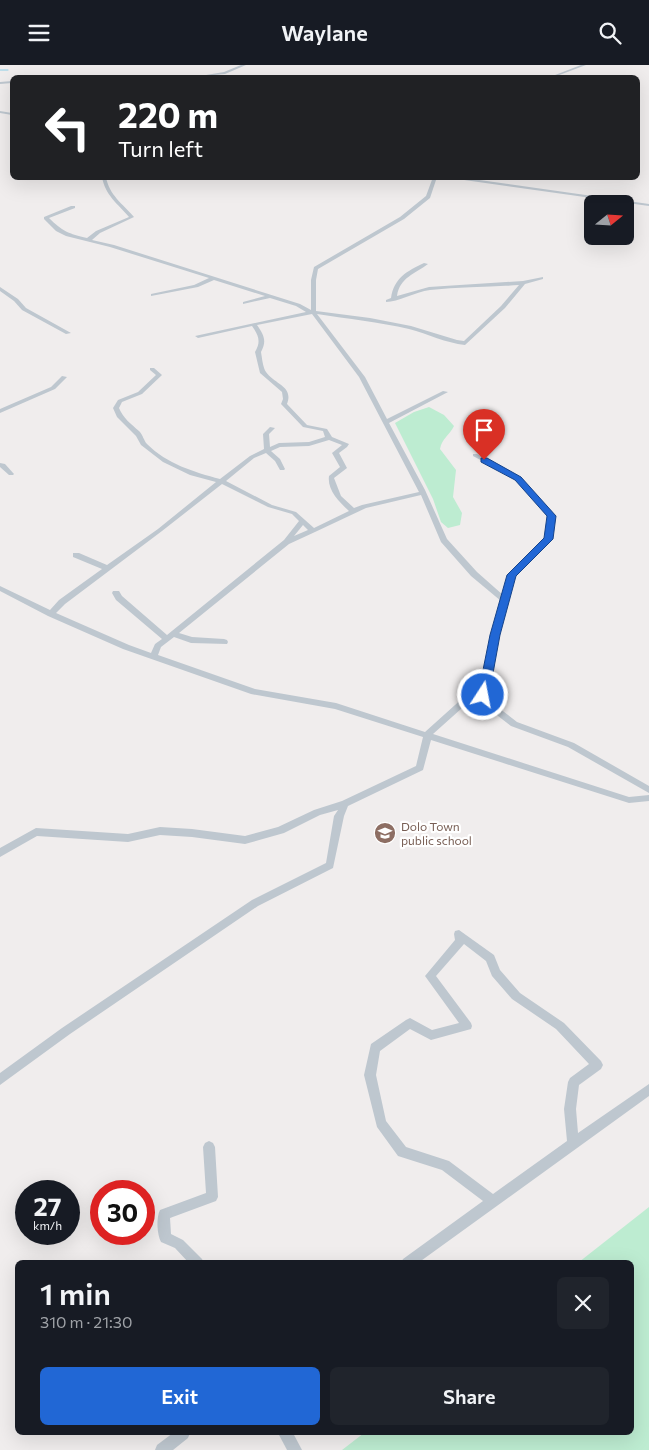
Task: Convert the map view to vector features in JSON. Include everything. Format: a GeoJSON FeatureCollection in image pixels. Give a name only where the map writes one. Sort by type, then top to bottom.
{"type":"FeatureCollection","features":[{"type":"Feature","properties":{"kind":"street"},"geometry":{"type":"LineString","coordinates":[[210,75],[225,73],[244,65]]}},
{"type":"Feature","properties":{"kind":"street"},"geometry":{"type":"LineString","coordinates":[[557,75],[584,65]]}},
{"type":"Feature","properties":{"kind":"street"},"geometry":{"type":"LineString","coordinates":[[90,241],[89,238],[98,232],[132,217],[114,199],[105,180]]}},
{"type":"Feature","properties":{"kind":"street"},"geometry":{"type":"LineString","coordinates":[[312,312],[316,299],[312,281],[316,268],[402,218],[428,197],[434,180]]}},
{"type":"Feature","properties":{"kind":"street"},"geometry":{"type":"LineString","coordinates":[[467,180],[649,205]]}},
{"type":"Feature","properties":{"kind":"street"},"geometry":{"type":"LineString","coordinates":[[73,207],[46,218],[58,230],[90,241],[138,253],[240,289],[298,305],[312,312],[362,377],[423,493],[444,541],[474,574],[504,600]]}},
{"type":"Feature","properties":{"kind":"street"},"geometry":{"type":"LineString","coordinates":[[396,299],[394,298],[394,291],[400,279],[426,264]]}},
{"type":"Feature","properties":{"kind":"street"},"geometry":{"type":"LineString","coordinates":[[388,301],[410,293],[449,287],[523,283],[541,278]]}},
{"type":"Feature","properties":{"kind":"street"},"geometry":{"type":"LineString","coordinates":[[153,295],[196,286],[212,279]]}},
{"type":"Feature","properties":{"kind":"street"},"geometry":{"type":"LineString","coordinates":[[198,337],[253,323],[312,312],[378,321],[465,343],[507,300],[513,297],[523,283]]}},
{"type":"Feature","properties":{"kind":"street"},"geometry":{"type":"LineString","coordinates":[[240,289],[249,285]]}},
{"type":"Feature","properties":{"kind":"street"},"geometry":{"type":"LineString","coordinates":[[0,289],[16,300],[24,309],[68,333]]}},
{"type":"Feature","properties":{"kind":"street"},"geometry":{"type":"LineString","coordinates":[[245,303],[270,297]]}},
{"type":"Feature","properties":{"kind":"street"},"geometry":{"type":"LineString","coordinates":[[253,323],[260,333],[262,345],[258,352],[263,373],[285,391],[286,399],[284,404],[305,426],[325,430],[329,438]]}},
{"type":"Feature","properties":{"kind":"street"},"geometry":{"type":"LineString","coordinates":[[152,369],[159,375],[140,393],[120,401],[116,408],[119,416],[139,435],[143,444],[165,461],[192,474],[220,481],[270,506],[294,513],[313,531]]}},
{"type":"Feature","properties":{"kind":"street"},"geometry":{"type":"LineString","coordinates":[[0,411],[53,388],[64,377]]}},
{"type":"Feature","properties":{"kind":"street"},"geometry":{"type":"LineString","coordinates":[[386,422],[445,392]]}},
{"type":"Feature","properties":{"kind":"street"},"geometry":{"type":"LineString","coordinates":[[272,428],[266,434],[267,451],[278,460],[282,469]]}},
{"type":"Feature","properties":{"kind":"street"},"geometry":{"type":"LineString","coordinates":[[51,614],[62,602],[160,530],[252,457],[279,445],[309,444],[329,438],[346,443],[345,446],[335,453],[344,468],[331,477],[333,488],[339,499],[354,511]]}},
{"type":"Feature","properties":{"kind":"street"},"geometry":{"type":"LineString","coordinates":[[475,455],[518,479],[552,516],[549,539],[512,575],[504,600],[483,695],[492,707],[514,724],[571,745],[649,790]]}},
{"type":"Feature","properties":{"kind":"street"},"geometry":{"type":"LineString","coordinates":[[0,465],[3,465],[11,474]]}},
{"type":"Feature","properties":{"kind":"street"},"geometry":{"type":"LineString","coordinates":[[286,542],[364,506],[423,493]]}},
{"type":"Feature","properties":{"kind":"street"},"geometry":{"type":"LineString","coordinates":[[154,657],[158,647],[286,542],[303,521]]}},
{"type":"Feature","properties":{"kind":"street"},"geometry":{"type":"LineString","coordinates":[[76,555],[107,569]]}},
{"type":"Feature","properties":{"kind":"street"},"geometry":{"type":"LineString","coordinates":[[0,588],[51,614],[126,647],[254,692],[336,706],[629,800],[649,798]]}},
{"type":"Feature","properties":{"kind":"street"},"geometry":{"type":"LineString","coordinates":[[116,593],[119,598],[170,637],[224,641]]}},
{"type":"Feature","properties":{"kind":"street"},"geometry":{"type":"LineString","coordinates":[[0,853],[36,832],[128,838],[160,831],[245,840],[281,830],[317,812],[345,804],[420,768],[428,735],[468,698],[483,695]]}},
{"type":"Feature","properties":{"kind":"street"},"geometry":{"type":"LineString","coordinates":[[0,1080],[66,1031],[255,903],[330,865],[340,816],[345,804]]}},
{"type":"Feature","properties":{"kind":"street"},"geometry":{"type":"LineString","coordinates":[[493,1201],[445,1165],[402,1152],[381,1123],[370,1075],[375,1048],[410,1023],[431,1035],[466,1026],[430,976],[460,941],[458,934],[490,958],[496,973],[516,996],[560,1026],[597,1065],[574,1082],[570,1109],[573,1143]]}},
{"type":"Feature","properties":{"kind":"street"},"geometry":{"type":"LineString","coordinates":[[411,1260],[649,1089]]}},
{"type":"Feature","properties":{"kind":"street"},"geometry":{"type":"LineString","coordinates":[[195,1260],[179,1243],[165,1238],[164,1214],[212,1197],[209,1147]]}},
{"type":"Feature","properties":{"kind":"street"},"geometry":{"type":"LineString","coordinates":[[162,1450],[181,1435]]}},
{"type":"Feature","properties":{"kind":"street"},"geometry":{"type":"LineString","coordinates":[[286,1435],[295,1450]]}},
{"type":"Feature","properties":{"kind":"green space"},"geometry":{"type":"Polygon","coordinates":[[[429,407],[444,415],[454,426],[442,442],[440,449],[456,470],[453,497],[462,513],[460,525],[448,528],[441,522],[433,499],[395,423],[414,412],[429,407]]]}},
{"type":"Feature","properties":{"kind":"green space"},"geometry":{"type":"Polygon","coordinates":[[[649,1207],[649,1450],[342,1450],[361,1435],[634,1435],[634,1260],[582,1260],[649,1207]]]}},
{"type":"Feature","properties":{"kind":"waterway"},"geometry":{"type":"LineString","coordinates":[[0,70],[8,70]]}},
{"type":"Feature","properties":{"kind":"place","name":"Dolo Town public school"},"geometry":{"type":"Point","coordinates":[385,833]}},
{"type":"Feature","properties":{"kind":"route"},"geometry":{"type":"LineString","coordinates":[[483,695],[495,635],[512,575],[549,539],[552,516],[518,479],[502,468],[484,460]]}}]}
